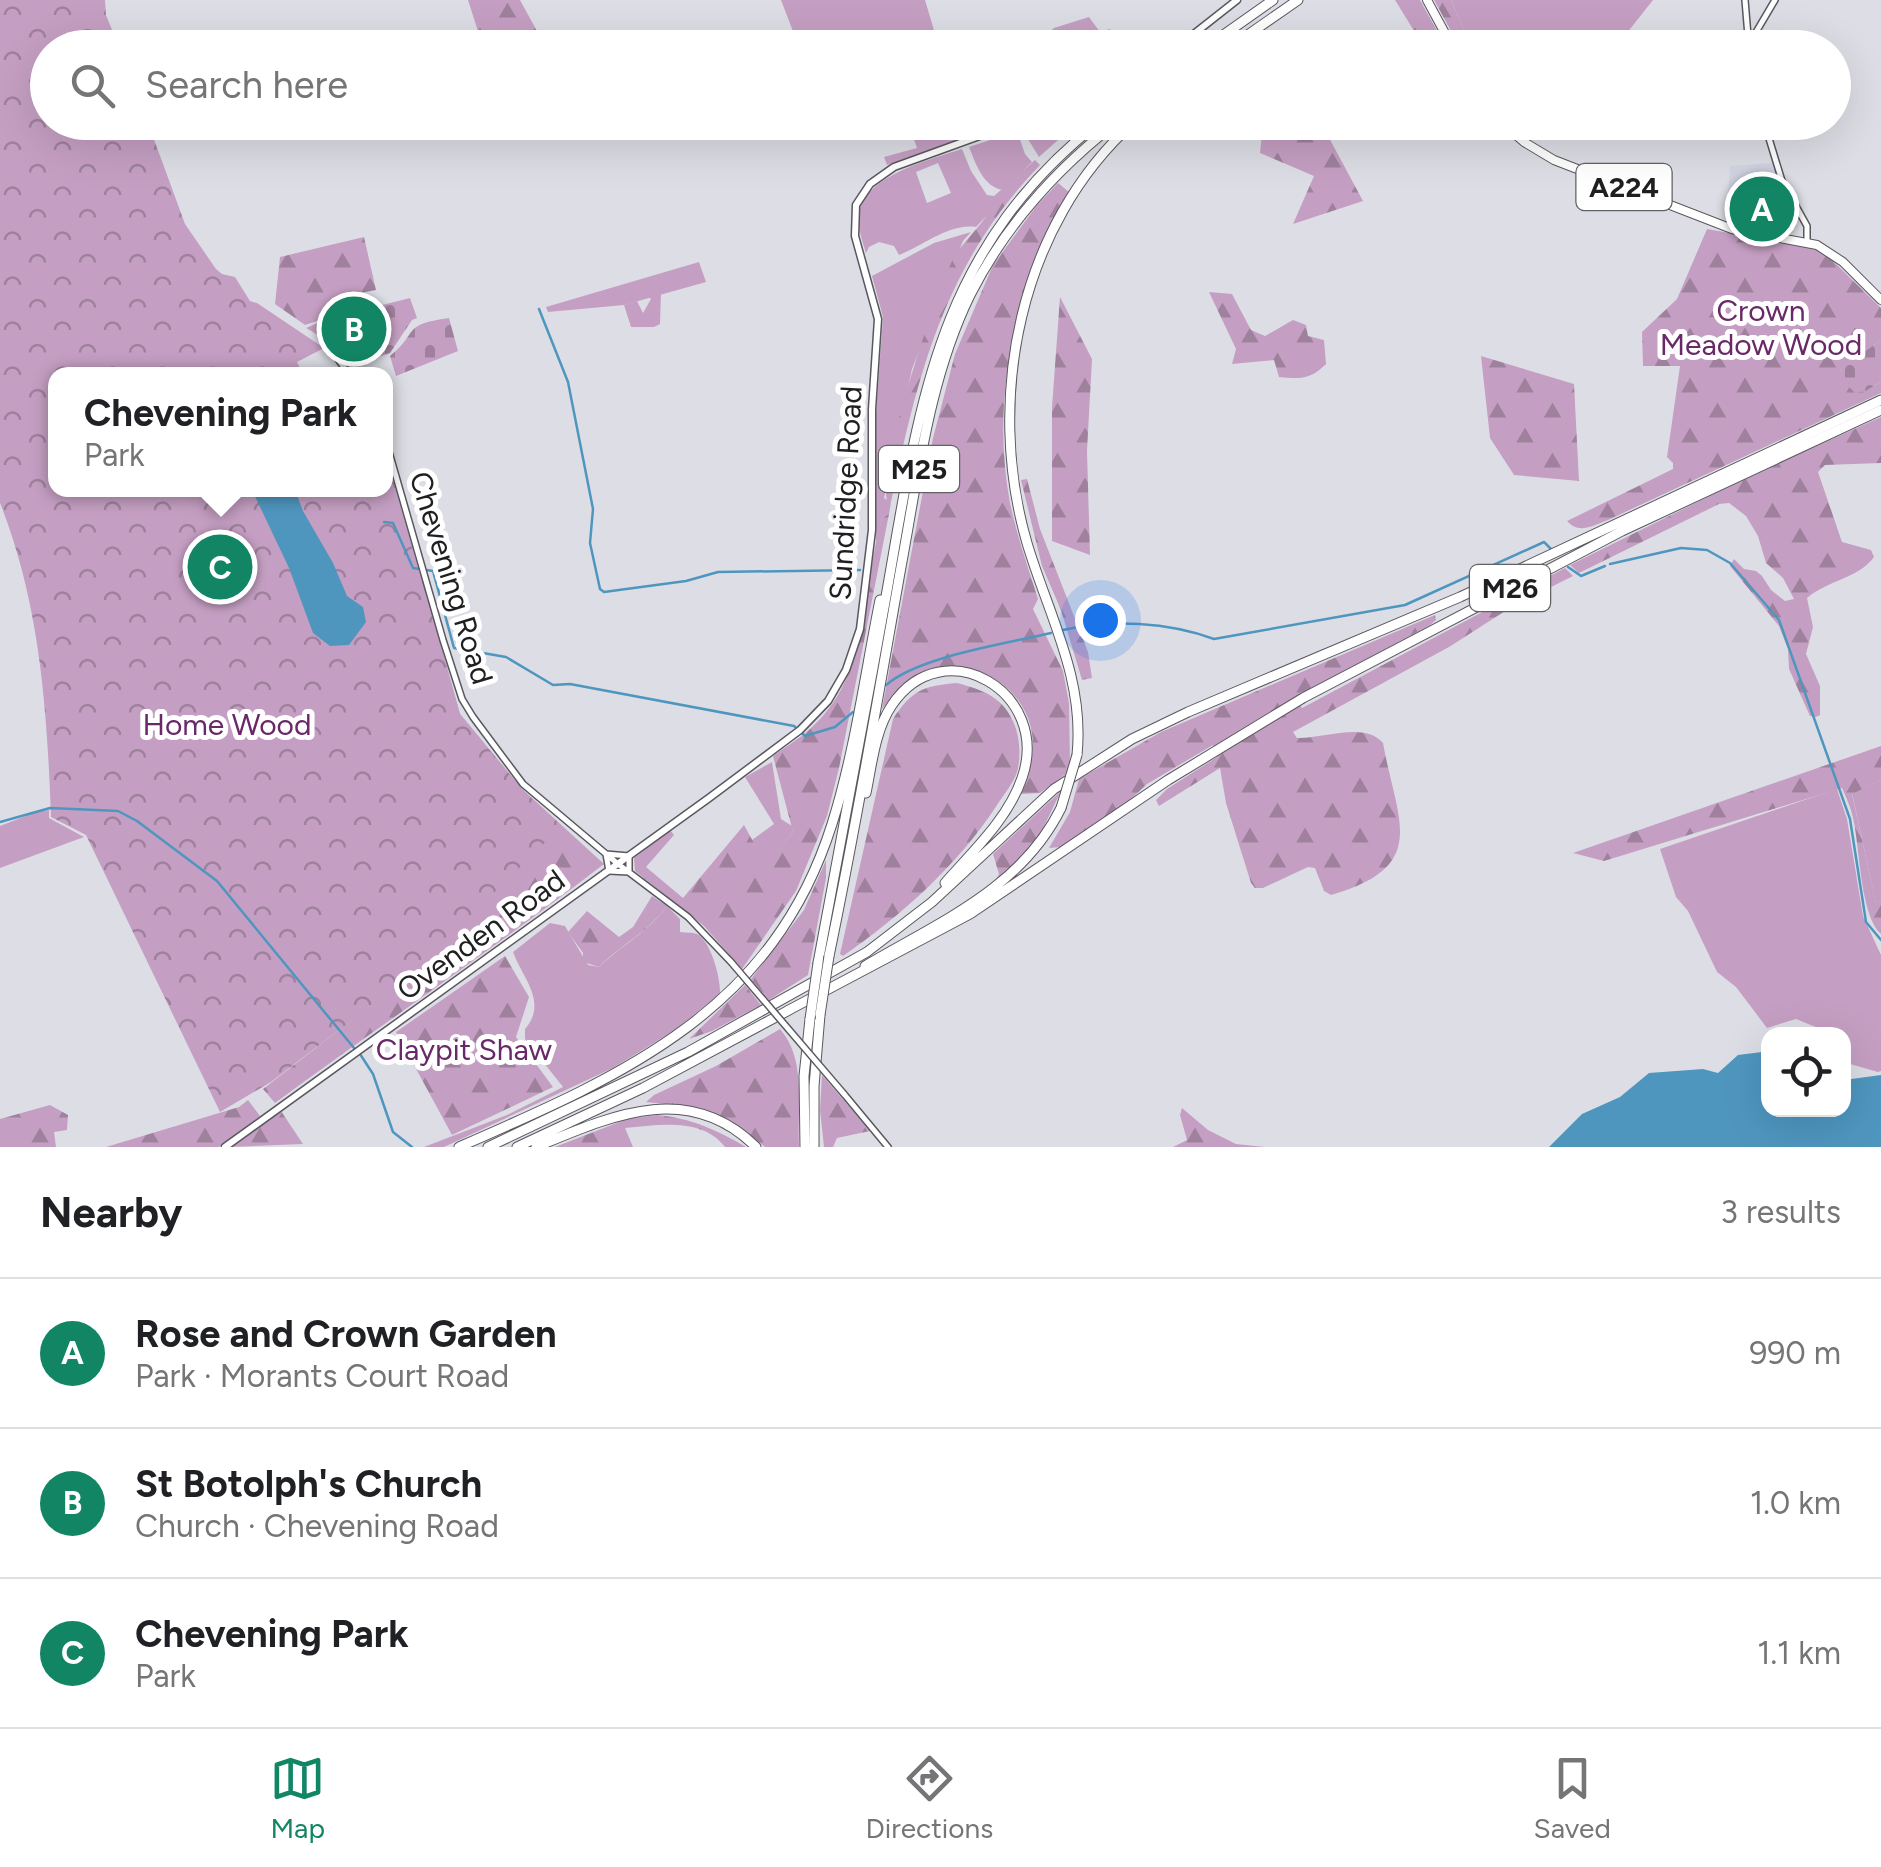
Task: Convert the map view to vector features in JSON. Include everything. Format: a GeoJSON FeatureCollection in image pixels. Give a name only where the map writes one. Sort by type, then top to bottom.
{"type":"FeatureCollection","features":[{"type":"Feature","properties":{"kind":"highway"},"geometry":{"type":"LineString","coordinates":[[1230,30],[1274,0]]}},
{"type":"Feature","properties":{"kind":"highway"},"geometry":{"type":"LineString","coordinates":[[1254,30],[1298,0]]}},
{"type":"Feature","properties":{"kind":"highway","name":"M25"},"geometry":{"type":"LineString","coordinates":[[814,1147],[818,963],[928,377],[957,298],[983,250],[1013,207],[1078,140]]}},
{"type":"Feature","properties":{"kind":"highway","name":"M25"},"geometry":{"type":"LineString","coordinates":[[805,1147],[804,1076],[846,873],[926,436],[953,335],[980,277],[1027,207],[1095,140]]}},
{"type":"Feature","properties":{"kind":"highway"},"geometry":{"type":"LineString","coordinates":[[517,1147],[788,1012],[996,888],[1036,850],[1062,808],[1077,755],[1074,681],[1033,562],[1016,494],[1010,443],[1011,382],[1027,298],[1053,231],[1098,158],[1116,140]]}},
{"type":"Feature","properties":{"kind":"highway","name":"M26"},"geometry":{"type":"LineString","coordinates":[[916,916],[1054,789],[1132,739],[1460,598],[1881,400]]}},
{"type":"Feature","properties":{"kind":"highway","name":"M26"},"geometry":{"type":"LineString","coordinates":[[788,1012],[970,914],[1168,780],[1354,670],[1622,531],[1881,410]]}},
{"type":"Feature","properties":{"kind":"highway","name":"M25"},"geometry":{"type":"LineString","coordinates":[[459,1147],[599,1082],[672,1040],[731,992],[779,933],[808,883],[836,809],[899,519]]}},
{"type":"Feature","properties":{"kind":"highway","name":"M25"},"geometry":{"type":"LineString","coordinates":[[488,1147],[613,1089],[756,1015],[867,952],[916,916],[994,825],[1022,778],[1027,747],[1022,718],[1006,694],[989,681],[969,674],[940,673],[914,683],[893,703],[878,736],[846,873]]}},
{"type":"Feature","properties":{"kind":"highway"},"geometry":{"type":"LineString","coordinates":[[536,1147],[630,1112],[667,1108],[710,1116],[756,1147]]}},
{"type":"Feature","properties":{"kind":"main road"},"geometry":{"type":"LineString","coordinates":[[1199,30],[1237,0]]}},
{"type":"Feature","properties":{"kind":"main road"},"geometry":{"type":"LineString","coordinates":[[1427,0],[1444,30]]}},
{"type":"Feature","properties":{"kind":"main road","name":"Sundridge Road"},"geometry":{"type":"LineString","coordinates":[[618,864],[800,730],[828,701],[846,670],[860,629],[870,570],[872,409],[878,319],[855,236],[856,206],[870,184],[894,167],[968,140]]}},
{"type":"Feature","properties":{"kind":"main road","name":"A224"},"geometry":{"type":"LineString","coordinates":[[1522,140],[1554,160],[1732,229],[1807,241],[1834,254],[1881,300]]}},
{"type":"Feature","properties":{"kind":"main road","name":"Ovenden Road"},"geometry":{"type":"LineString","coordinates":[[225,1147],[618,864]]}},
{"type":"Feature","properties":{"kind":"street"},"geometry":{"type":"LineString","coordinates":[[1744,0],[1747,30]]}},
{"type":"Feature","properties":{"kind":"street"},"geometry":{"type":"LineString","coordinates":[[1758,30],[1775,0]]}},
{"type":"Feature","properties":{"kind":"street"},"geometry":{"type":"LineString","coordinates":[[1769,140],[1782,181],[1807,226],[1807,241]]}},
{"type":"Feature","properties":{"kind":"street"},"geometry":{"type":"LineString","coordinates":[[329,347],[343,367]]}},
{"type":"Feature","properties":{"kind":"street","name":"Chevening Road"},"geometry":{"type":"LineString","coordinates":[[393,465],[462,700],[523,784],[688,917],[732,962],[888,1147]]}},
{"type":"Feature","properties":{"kind":"street"},"geometry":{"type":"LineString","coordinates":[[606,854],[629,856],[629,872],[609,871],[606,854]]}},
{"type":"Feature","properties":{"kind":"shaded area"},"geometry":{"type":"Polygon","coordinates":[[[1772,163],[1783,192],[1764,198],[1728,196],[1730,166],[1772,163]]]}},
{"type":"Feature","properties":{"kind":"green space","name":"Home Wood"},"geometry":{"type":"Polygon","coordinates":[[[0,0],[105,0],[112,30],[30,30],[30,140],[154,140],[185,224],[216,269],[235,277],[250,301],[324,348],[297,362],[300,367],[48,367],[48,497],[393,497],[393,480],[460,714],[522,789],[562,826],[406,979],[271,1082],[220,1112],[86,835],[51,817],[44,697],[33,618],[0,503],[0,0]]]}},
{"type":"Feature","properties":{"kind":"green space"},"geometry":{"type":"Polygon","coordinates":[[[468,0],[520,0],[536,30],[478,30],[468,0]]]}},
{"type":"Feature","properties":{"kind":"green space"},"geometry":{"type":"Polygon","coordinates":[[[781,0],[925,0],[934,30],[792,30],[781,0]]]}},
{"type":"Feature","properties":{"kind":"green space"},"geometry":{"type":"Polygon","coordinates":[[[1395,0],[1420,0],[1437,30],[1414,30],[1395,0]]]}},
{"type":"Feature","properties":{"kind":"green space"},"geometry":{"type":"Polygon","coordinates":[[[1434,0],[1451,0],[1464,30],[1451,30],[1434,0]]]}},
{"type":"Feature","properties":{"kind":"green space"},"geometry":{"type":"Polygon","coordinates":[[[1451,0],[1653,0],[1629,30],[1464,30],[1451,0]]]}},
{"type":"Feature","properties":{"kind":"green space"},"geometry":{"type":"Polygon","coordinates":[[[1089,17],[1099,30],[1052,30],[1089,17]]]}},
{"type":"Feature","properties":{"kind":"green space"},"geometry":{"type":"Polygon","coordinates":[[[914,140],[956,140],[887,165],[884,157],[917,148],[914,140]]]}},
{"type":"Feature","properties":{"kind":"green space"},"geometry":{"type":"Polygon","coordinates":[[[990,140],[1020,140],[1032,162],[1003,190],[981,174],[969,147],[990,140]]]}},
{"type":"Feature","properties":{"kind":"green space"},"geometry":{"type":"Polygon","coordinates":[[[1028,140],[1058,140],[1039,157],[1028,140]]]}},
{"type":"Feature","properties":{"kind":"green space"},"geometry":{"type":"Polygon","coordinates":[[[1261,140],[1330,140],[1363,201],[1293,224],[1314,176],[1260,153],[1261,140]]]}},
{"type":"Feature","properties":{"kind":"green space"},"geometry":{"type":"Polygon","coordinates":[[[962,149],[987,195],[994,196],[994,208],[976,227],[956,228],[899,255],[894,246],[879,242],[866,253],[859,214],[873,189],[901,171],[962,149]],[[938,163],[916,172],[927,203],[951,193],[938,163]]]}},
{"type":"Feature","properties":{"kind":"green space"},"geometry":{"type":"Polygon","coordinates":[[[1035,160],[1040,165],[980,241],[940,322],[912,408],[888,504],[886,487],[898,423],[921,344],[953,259],[989,212],[994,196],[1035,160]]]}},
{"type":"Feature","properties":{"kind":"green space"},"geometry":{"type":"Polygon","coordinates":[[[1058,183],[1069,192],[1050,228],[1022,304],[1012,343],[1003,422],[1010,503],[1038,599],[1033,609],[1063,671],[1069,703],[1070,763],[1067,773],[1040,793],[1021,794],[1031,764],[1032,733],[1017,698],[1004,685],[971,670],[934,670],[906,684],[882,709],[933,438],[955,354],[993,265],[1058,183]]]}},
{"type":"Feature","properties":{"kind":"green space","name":"Crown Meadow Wood"},"geometry":{"type":"Polygon","coordinates":[[[1707,229],[1811,247],[1829,257],[1881,308],[1881,340],[1840,370],[1866,391],[1881,382],[1881,393],[1608,520],[1587,528],[1576,527],[1567,521],[1673,469],[1667,457],[1680,366],[1643,366],[1642,332],[1677,299],[1707,229]]]}},
{"type":"Feature","properties":{"kind":"green space"},"geometry":{"type":"Polygon","coordinates":[[[971,232],[963,241],[912,369],[884,498],[891,503],[889,514],[882,518],[876,543],[876,414],[883,317],[872,276],[934,243],[971,232]]]}},
{"type":"Feature","properties":{"kind":"green space"},"geometry":{"type":"Polygon","coordinates":[[[364,237],[376,290],[350,295],[344,312],[305,325],[275,304],[280,257],[364,237]]]}},
{"type":"Feature","properties":{"kind":"green space"},"geometry":{"type":"Polygon","coordinates":[[[699,262],[706,282],[624,305],[548,312],[546,307],[699,262]]]}},
{"type":"Feature","properties":{"kind":"green space"},"geometry":{"type":"Polygon","coordinates":[[[1209,292],[1232,294],[1251,330],[1265,336],[1293,320],[1306,325],[1308,336],[1324,340],[1326,364],[1310,376],[1293,378],[1279,377],[1274,360],[1232,364],[1236,349],[1209,292]]]}},
{"type":"Feature","properties":{"kind":"green space"},"geometry":{"type":"Polygon","coordinates":[[[661,293],[660,324],[631,327],[624,305],[637,301],[643,313],[651,299],[648,297],[661,293]]]}},
{"type":"Feature","properties":{"kind":"green space"},"geometry":{"type":"Polygon","coordinates":[[[1060,297],[1092,359],[1087,451],[1090,555],[1052,541],[1052,407],[1060,297]]]}},
{"type":"Feature","properties":{"kind":"green space"},"geometry":{"type":"Polygon","coordinates":[[[410,298],[417,318],[390,353],[348,367],[335,345],[306,328],[327,319],[410,298]]]}},
{"type":"Feature","properties":{"kind":"green space"},"geometry":{"type":"Polygon","coordinates":[[[449,318],[458,351],[396,376],[390,356],[412,331],[449,318]]]}},
{"type":"Feature","properties":{"kind":"green space"},"geometry":{"type":"Polygon","coordinates":[[[1881,340],[1881,382],[1855,393],[1840,369],[1881,340]]]}},
{"type":"Feature","properties":{"kind":"green space"},"geometry":{"type":"Polygon","coordinates":[[[1481,356],[1574,384],[1579,481],[1514,475],[1490,438],[1481,356]]]}},
{"type":"Feature","properties":{"kind":"green space"},"geometry":{"type":"Polygon","coordinates":[[[1881,417],[1881,463],[1825,465],[1818,472],[1842,542],[1871,550],[1874,557],[1860,570],[1807,598],[1813,627],[1806,654],[1820,686],[1820,715],[1816,717],[1810,716],[1789,669],[1788,649],[1779,626],[1730,566],[1734,559],[1744,569],[1756,571],[1785,601],[1794,599],[1783,578],[1766,563],[1758,536],[1746,516],[1729,503],[1719,504],[1579,573],[1570,565],[1752,475],[1881,417]]]}},
{"type":"Feature","properties":{"kind":"green space"},"geometry":{"type":"Polygon","coordinates":[[[1027,479],[1040,529],[1088,652],[1092,678],[1082,680],[1061,610],[1042,566],[1021,480],[1027,479]]]}},
{"type":"Feature","properties":{"kind":"green space"},"geometry":{"type":"Polygon","coordinates":[[[387,497],[425,587],[460,714],[522,789],[604,864],[275,1103],[263,1089],[406,978],[459,744],[387,497]]]}},
{"type":"Feature","properties":{"kind":"green space"},"geometry":{"type":"Polygon","coordinates":[[[889,514],[827,816],[796,891],[742,969],[704,926],[635,871],[634,858],[670,830],[674,835],[646,867],[683,898],[744,825],[766,865],[793,832],[773,756],[810,729],[843,686],[860,635],[879,529],[882,518],[889,514]]]}},
{"type":"Feature","properties":{"kind":"green space"},"geometry":{"type":"Polygon","coordinates":[[[1565,568],[1573,576],[1293,732],[1297,738],[1365,733],[1383,743],[1400,838],[1395,855],[1383,870],[1363,883],[1331,895],[1324,891],[1315,868],[1308,867],[1255,888],[1226,803],[1220,768],[1159,806],[1156,800],[1167,789],[1217,757],[1213,745],[1147,784],[1129,801],[1061,847],[1049,848],[1070,812],[1079,779],[1161,732],[1435,615],[1436,620],[1430,625],[1295,697],[1302,708],[1565,568]]]}},
{"type":"Feature","properties":{"kind":"green space"},"geometry":{"type":"Polygon","coordinates":[[[957,683],[992,697],[1011,716],[1019,749],[1015,776],[982,827],[947,868],[886,924],[843,956],[840,954],[893,719],[919,691],[957,683]]]}},
{"type":"Feature","properties":{"kind":"green space"},"geometry":{"type":"Polygon","coordinates":[[[1881,746],[1881,780],[1852,794],[1876,903],[1881,902],[1881,934],[1869,912],[1853,818],[1842,788],[1604,861],[1573,853],[1881,746]]]}},
{"type":"Feature","properties":{"kind":"green space"},"geometry":{"type":"Polygon","coordinates":[[[772,762],[781,819],[792,826],[793,832],[766,866],[752,840],[774,824],[745,777],[772,762]]]}},
{"type":"Feature","properties":{"kind":"green space"},"geometry":{"type":"Polygon","coordinates":[[[1881,780],[1881,902],[1876,904],[1852,793],[1881,780]]]}},
{"type":"Feature","properties":{"kind":"green space"},"geometry":{"type":"Polygon","coordinates":[[[1837,789],[1847,819],[1863,916],[1881,955],[1881,1071],[1851,1064],[1851,1027],[1816,1027],[1796,1019],[1766,1027],[1736,987],[1717,972],[1688,911],[1676,897],[1660,849],[1837,789]]]}},
{"type":"Feature","properties":{"kind":"green space"},"geometry":{"type":"Polygon","coordinates":[[[1061,791],[1037,841],[994,884],[999,874],[993,854],[1061,791]]]}},
{"type":"Feature","properties":{"kind":"green space"},"geometry":{"type":"Polygon","coordinates":[[[49,810],[49,818],[84,837],[0,868],[0,826],[49,810]]]}},
{"type":"Feature","properties":{"kind":"green space"},"geometry":{"type":"Polygon","coordinates":[[[826,860],[808,975],[769,1000],[751,979],[804,910],[826,860]]]}},
{"type":"Feature","properties":{"kind":"green space"},"geometry":{"type":"Polygon","coordinates":[[[652,896],[667,906],[652,923],[599,967],[583,962],[583,953],[568,932],[587,911],[619,937],[633,927],[652,896]]]}},
{"type":"Feature","properties":{"kind":"green space"},"geometry":{"type":"Polygon","coordinates":[[[667,906],[680,919],[680,932],[697,934],[707,944],[717,970],[720,994],[675,1030],[613,1068],[444,1147],[424,1147],[507,1115],[563,1087],[525,1039],[534,1000],[513,952],[550,923],[565,926],[588,965],[599,967],[667,906]]]}},
{"type":"Feature","properties":{"kind":"green space","name":"Claypit Shaw"},"geometry":{"type":"Polygon","coordinates":[[[505,956],[529,997],[516,1037],[553,1087],[452,1135],[396,1032],[505,956]]]}},
{"type":"Feature","properties":{"kind":"green space"},"geometry":{"type":"Polygon","coordinates":[[[745,985],[761,1005],[689,1039],[745,985]]]}},
{"type":"Feature","properties":{"kind":"green space"},"geometry":{"type":"Polygon","coordinates":[[[780,1029],[797,1069],[799,1147],[765,1147],[730,1120],[701,1108],[646,1102],[654,1095],[716,1066],[780,1029]]]}},
{"type":"Feature","properties":{"kind":"green space"},"geometry":{"type":"Polygon","coordinates":[[[822,1075],[870,1131],[837,1138],[833,1147],[824,1147],[822,1075]]]}},
{"type":"Feature","properties":{"kind":"green space"},"geometry":{"type":"Polygon","coordinates":[[[248,1100],[260,1116],[219,1147],[106,1147],[239,1107],[248,1100]]]}},
{"type":"Feature","properties":{"kind":"green space"},"geometry":{"type":"Polygon","coordinates":[[[50,1105],[68,1115],[67,1130],[54,1132],[56,1147],[0,1147],[0,1119],[50,1105]]]}},
{"type":"Feature","properties":{"kind":"green space"},"geometry":{"type":"Polygon","coordinates":[[[1182,1108],[1208,1130],[1236,1144],[1265,1147],[1173,1147],[1187,1140],[1180,1115],[1182,1108]]]}},
{"type":"Feature","properties":{"kind":"green space"},"geometry":{"type":"Polygon","coordinates":[[[281,1111],[303,1144],[231,1147],[281,1111]]]}},
{"type":"Feature","properties":{"kind":"green space"},"geometry":{"type":"Polygon","coordinates":[[[657,1115],[703,1126],[746,1147],[725,1147],[704,1131],[665,1125],[625,1128],[633,1147],[555,1147],[627,1119],[657,1115]]]}},
{"type":"Feature","properties":{"kind":"water"},"geometry":{"type":"Polygon","coordinates":[[[255,497],[298,497],[347,596],[363,607],[366,622],[349,645],[330,646],[313,633],[289,568],[255,497]]]}},
{"type":"Feature","properties":{"kind":"water"},"geometry":{"type":"Polygon","coordinates":[[[1761,1052],[1761,1117],[1851,1117],[1851,1079],[1881,1075],[1881,1147],[1549,1147],[1582,1114],[1620,1097],[1649,1073],[1703,1069],[1718,1073],[1738,1055],[1761,1052]]]}},
{"type":"Feature","properties":{"kind":"waterway"},"geometry":{"type":"LineString","coordinates":[[539,309],[568,382],[593,509],[590,543],[600,589],[604,592],[686,581],[718,572],[860,570]]}},
{"type":"Feature","properties":{"kind":"waterway"},"geometry":{"type":"LineString","coordinates":[[384,522],[393,523],[413,568],[433,571],[454,648],[506,657],[553,685],[570,684],[794,726],[805,736],[835,727],[853,712]]}},
{"type":"Feature","properties":{"kind":"waterway"},"geometry":{"type":"LineString","coordinates":[[1063,630],[1100,624],[1139,624],[1214,639],[1405,605],[1544,542],[1552,550]]}},
{"type":"Feature","properties":{"kind":"waterway"},"geometry":{"type":"LineString","coordinates":[[1610,564],[1681,548],[1707,550],[1730,563],[1779,620],[1850,819],[1866,922],[1881,940]]}},
{"type":"Feature","properties":{"kind":"waterway"},"geometry":{"type":"LineString","coordinates":[[1568,567],[1581,576],[1605,566]]}},
{"type":"Feature","properties":{"kind":"waterway"},"geometry":{"type":"LineString","coordinates":[[886,685],[941,659],[1051,633]]}},
{"type":"Feature","properties":{"kind":"waterway"},"geometry":{"type":"LineString","coordinates":[[0,822],[50,808],[118,811],[137,821],[217,881],[354,1048]]}},
{"type":"Feature","properties":{"kind":"waterway"},"geometry":{"type":"LineString","coordinates":[[360,1054],[373,1074],[393,1132],[412,1147]]}},
{"type":"Feature","properties":{"kind":"place","name":"Rose and Crown Garden"},"geometry":{"type":"Point","coordinates":[1762,209]}},
{"type":"Feature","properties":{"kind":"place","name":"St Botolph's Church"},"geometry":{"type":"Point","coordinates":[354,329]}},
{"type":"Feature","properties":{"kind":"place","name":"Chevening Park"},"geometry":{"type":"Point","coordinates":[220,567]}}]}
